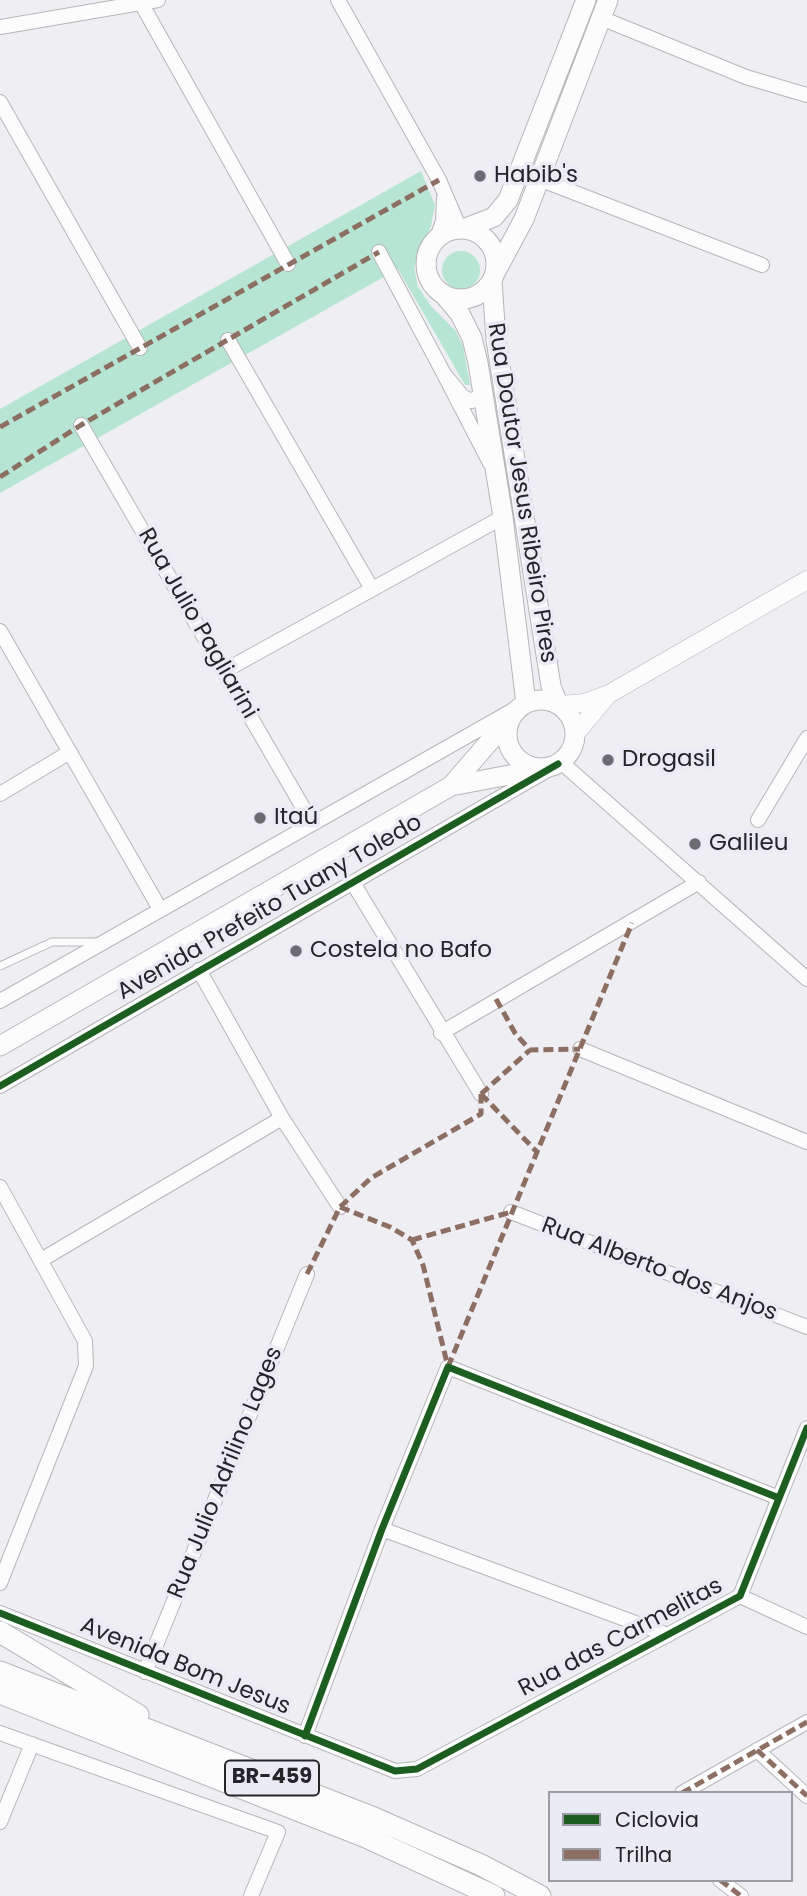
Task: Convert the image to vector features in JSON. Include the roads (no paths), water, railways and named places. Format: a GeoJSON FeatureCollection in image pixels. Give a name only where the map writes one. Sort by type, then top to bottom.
{"type":"FeatureCollection","features":[{"type":"Feature","properties":{"kind":"main road"},"geometry":{"type":"LineString","coordinates":[[586,0],[508,200],[494,217],[438,238],[430,248],[426,265],[429,277],[444,295],[469,298],[481,293],[494,276],[524,219],[604,9]]}},
{"type":"Feature","properties":{"kind":"main road"},"geometry":{"type":"LineString","coordinates":[[461,229],[485,238],[493,249],[494,276]]}},
{"type":"Feature","properties":{"kind":"main road","name":"Rua Doutor Jesus Ribeiro Pires"},"geometry":{"type":"LineString","coordinates":[[494,276],[496,340],[551,686],[559,704]]}},
{"type":"Feature","properties":{"kind":"main road","name":"Rua Doutor Jesus Ribeiro Pires"},"geometry":{"type":"LineString","coordinates":[[444,295],[460,314],[472,338],[483,393],[503,517],[520,708]]}},
{"type":"Feature","properties":{"kind":"main road"},"geometry":{"type":"LineString","coordinates":[[542,699],[559,704],[571,717],[576,733],[572,749],[553,765],[523,764],[510,751],[506,733],[520,708],[542,699]]}},
{"type":"Feature","properties":{"kind":"main road","name":"Avenida Prefeito Tuany Toledo"},"geometry":{"type":"LineString","coordinates":[[0,1046],[451,786],[520,708]]}},
{"type":"Feature","properties":{"kind":"main road","name":"Avenida Prefeito Tuany Toledo"},"geometry":{"type":"LineString","coordinates":[[451,786],[553,765]]}},
{"type":"Feature","properties":{"kind":"main road"},"geometry":{"type":"LineString","coordinates":[[0,1633],[181,1743]]}},
{"type":"Feature","properties":{"kind":"main road","name":"BR-459"},"geometry":{"type":"LineString","coordinates":[[0,1672],[386,1823],[481,1865],[540,1896]]}},
{"type":"Feature","properties":{"kind":"main road","name":"BR-459"},"geometry":{"type":"LineString","coordinates":[[0,1693],[366,1837],[494,1896]]}},
{"type":"Feature","properties":{"kind":"main road"},"geometry":{"type":"LineString","coordinates":[[0,1704],[35,1713],[173,1763]]}},
{"type":"Feature","properties":{"kind":"street"},"geometry":{"type":"LineString","coordinates":[[0,27],[158,0]]}},
{"type":"Feature","properties":{"kind":"street"},"geometry":{"type":"LineString","coordinates":[[338,0],[445,193],[461,229]]}},
{"type":"Feature","properties":{"kind":"street"},"geometry":{"type":"LineString","coordinates":[[141,3],[288,264]]}},
{"type":"Feature","properties":{"kind":"street"},"geometry":{"type":"LineString","coordinates":[[604,9],[746,77],[807,95]]}},
{"type":"Feature","properties":{"kind":"street"},"geometry":{"type":"LineString","coordinates":[[0,102],[140,348]]}},
{"type":"Feature","properties":{"kind":"street"},"geometry":{"type":"LineString","coordinates":[[539,179],[762,265]]}},
{"type":"Feature","properties":{"kind":"street"},"geometry":{"type":"LineString","coordinates":[[438,238],[443,221],[445,193]]}},
{"type":"Feature","properties":{"kind":"street","name":"Rua Doutor Jesus Ribeiro Pires"},"geometry":{"type":"LineString","coordinates":[[379,253],[496,475]]}},
{"type":"Feature","properties":{"kind":"street"},"geometry":{"type":"LineString","coordinates":[[228,340],[373,589]]}},
{"type":"Feature","properties":{"kind":"street","name":"Rua Doutor Jesus Ribeiro Pires"},"geometry":{"type":"LineString","coordinates":[[444,374],[463,397],[472,401],[483,393]]}},
{"type":"Feature","properties":{"kind":"street","name":"Rua Julio Pagliarini"},"geometry":{"type":"LineString","coordinates":[[81,425],[312,823]]}},
{"type":"Feature","properties":{"kind":"street"},"geometry":{"type":"LineString","coordinates":[[224,671],[503,517]]}},
{"type":"Feature","properties":{"kind":"street"},"geometry":{"type":"LineString","coordinates":[[559,704],[584,703],[609,694],[807,580]]}},
{"type":"Feature","properties":{"kind":"street"},"geometry":{"type":"LineString","coordinates":[[0,631],[160,909]]}},
{"type":"Feature","properties":{"kind":"street"},"geometry":{"type":"LineString","coordinates":[[576,733],[609,694]]}},
{"type":"Feature","properties":{"kind":"street"},"geometry":{"type":"LineString","coordinates":[[0,1000],[520,708]]}},
{"type":"Feature","properties":{"kind":"street"},"geometry":{"type":"LineString","coordinates":[[758,820],[807,738]]}},
{"type":"Feature","properties":{"kind":"street"},"geometry":{"type":"LineString","coordinates":[[0,794],[70,752]]}},
{"type":"Feature","properties":{"kind":"street"},"geometry":{"type":"LineString","coordinates":[[553,765],[699,882],[807,979]]}},
{"type":"Feature","properties":{"kind":"street","name":"Avenida Prefeito Tuany Toledo"},"geometry":{"type":"LineString","coordinates":[[0,1086],[354,883],[553,765]]}},
{"type":"Feature","properties":{"kind":"street"},"geometry":{"type":"LineString","coordinates":[[441,1033],[699,882]]}},
{"type":"Feature","properties":{"kind":"street"},"geometry":{"type":"LineString","coordinates":[[354,883],[441,1033],[481,1094]]}},
{"type":"Feature","properties":{"kind":"street"},"geometry":{"type":"LineString","coordinates":[[199,970],[282,1118],[340,1207]]}},
{"type":"Feature","properties":{"kind":"street"},"geometry":{"type":"LineString","coordinates":[[580,1049],[807,1142]]}},
{"type":"Feature","properties":{"kind":"street"},"geometry":{"type":"LineString","coordinates":[[41,1259],[282,1118]]}},
{"type":"Feature","properties":{"kind":"street"},"geometry":{"type":"LineString","coordinates":[[0,1187],[85,1341],[86,1366],[0,1583]]}},
{"type":"Feature","properties":{"kind":"street","name":"Rua Alberto dos Anjos"},"geometry":{"type":"LineString","coordinates":[[511,1212],[807,1327]]}},
{"type":"Feature","properties":{"kind":"street","name":"Rua Julio Adrilino Lages"},"geometry":{"type":"LineString","coordinates":[[145,1672],[307,1274]]}},
{"type":"Feature","properties":{"kind":"street"},"geometry":{"type":"LineString","coordinates":[[305,1736],[382,1529],[447,1367],[779,1498]]}},
{"type":"Feature","properties":{"kind":"street","name":"Rua das Carmelitas"},"geometry":{"type":"LineString","coordinates":[[395,1771],[417,1769],[740,1597],[807,1428]]}},
{"type":"Feature","properties":{"kind":"street"},"geometry":{"type":"LineString","coordinates":[[382,1529],[668,1635]]}},
{"type":"Feature","properties":{"kind":"street"},"geometry":{"type":"LineString","coordinates":[[740,1597],[807,1627]]}},
{"type":"Feature","properties":{"kind":"street","name":"Avenida Bom Jesus"},"geometry":{"type":"LineString","coordinates":[[0,1613],[395,1771]]}},
{"type":"Feature","properties":{"kind":"street"},"geometry":{"type":"LineString","coordinates":[[685,1791],[807,1722]]}},
{"type":"Feature","properties":{"kind":"street"},"geometry":{"type":"LineString","coordinates":[[0,1733],[278,1832],[251,1896]]}},
{"type":"Feature","properties":{"kind":"street"},"geometry":{"type":"LineString","coordinates":[[0,1822],[32,1744]]}},
{"type":"Feature","properties":{"kind":"street"},"geometry":{"type":"LineString","coordinates":[[757,1750],[807,1796]]}},
{"type":"Feature","properties":{"kind":"street"},"geometry":{"type":"LineString","coordinates":[[723,1882],[741,1896]]}},
{"type":"Feature","properties":{"kind":"lane"},"geometry":{"type":"LineString","coordinates":[[0,965],[52,942],[103,942]]}},
{"type":"Feature","properties":{"kind":"place","name":"Habib's"},"geometry":{"type":"Point","coordinates":[480,176]}},
{"type":"Feature","properties":{"kind":"place","name":"Drogasil"},"geometry":{"type":"Point","coordinates":[608,760]}},
{"type":"Feature","properties":{"kind":"place","name":"Itaú"},"geometry":{"type":"Point","coordinates":[260,818]}},
{"type":"Feature","properties":{"kind":"place","name":"Galileu"},"geometry":{"type":"Point","coordinates":[695,844]}},
{"type":"Feature","properties":{"kind":"place","name":"Costela no Bafo"},"geometry":{"type":"Point","coordinates":[296,951]}}]}
